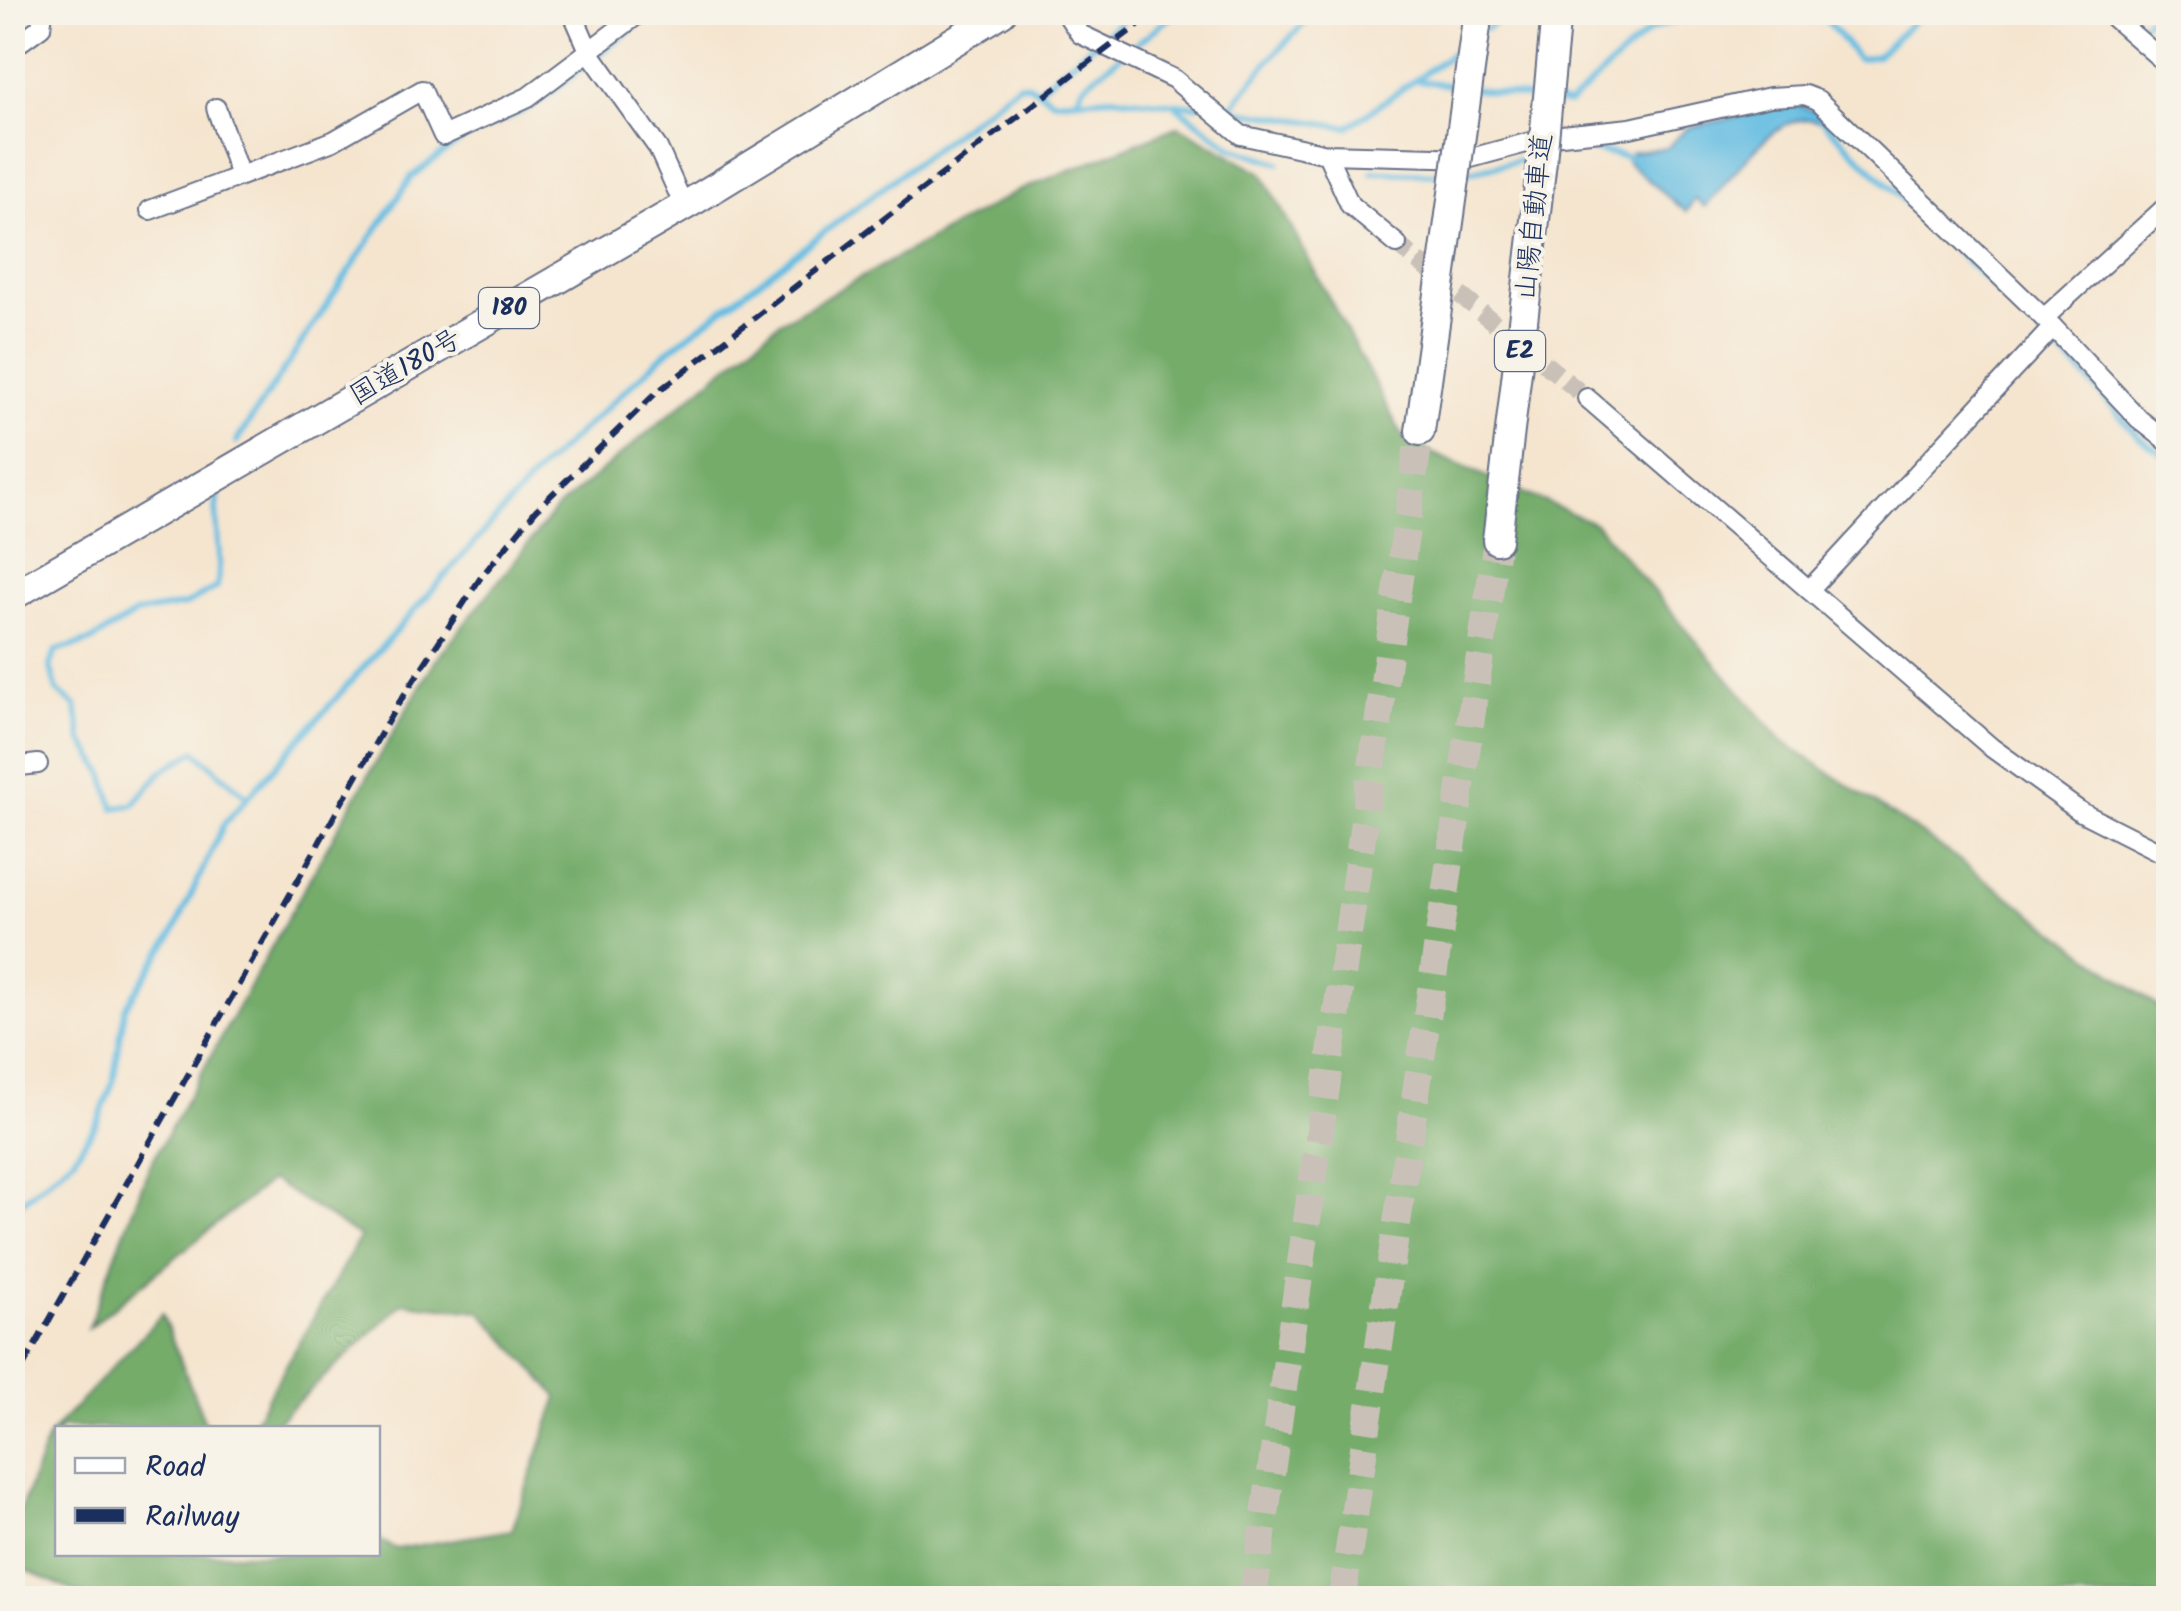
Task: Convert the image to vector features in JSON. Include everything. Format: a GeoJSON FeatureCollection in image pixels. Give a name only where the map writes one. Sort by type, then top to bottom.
{"type":"FeatureCollection","features":[{"type":"Feature","properties":{"kind":"highway","name":"国道180号"},"geometry":{"type":"LineString","coordinates":[[12,596],[684,206],[1002,12]]}},
{"type":"Feature","properties":{"kind":"highway"},"geometry":{"type":"LineString","coordinates":[[1420,432],[1478,12]]}},
{"type":"Feature","properties":{"kind":"highway","name":"山陽自動車道"},"geometry":{"type":"LineString","coordinates":[[1497,540],[1556,12]]}},
{"type":"Feature","properties":{"kind":"street"},"geometry":{"type":"LineString","coordinates":[[12,48],[41,26],[42,12]]}},
{"type":"Feature","properties":{"kind":"street"},"geometry":{"type":"LineString","coordinates":[[572,12],[594,57],[640,119],[684,206]]}},
{"type":"Feature","properties":{"kind":"street"},"geometry":{"type":"LineString","coordinates":[[150,210],[333,141],[422,90],[444,136],[528,97],[594,57],[641,12]]}},
{"type":"Feature","properties":{"kind":"street"},"geometry":{"type":"LineString","coordinates":[[1065,12],[1080,34],[1174,79],[1205,101],[1230,126],[1258,142],[1327,154],[1471,158],[1552,136],[1630,128],[1770,97],[1805,95],[1831,108],[2046,330],[2168,442]]}},
{"type":"Feature","properties":{"kind":"street"},"geometry":{"type":"LineString","coordinates":[[2107,12],[2168,64]]}},
{"type":"Feature","properties":{"kind":"street"},"geometry":{"type":"LineString","coordinates":[[216,108],[240,176]]}},
{"type":"Feature","properties":{"kind":"street"},"geometry":{"type":"LineString","coordinates":[[1327,154],[1350,205],[1397,244]]}},
{"type":"Feature","properties":{"kind":"street"},"geometry":{"type":"LineString","coordinates":[[1809,590],[2046,330],[2168,205]]}},
{"type":"Feature","properties":{"kind":"street"},"geometry":{"type":"LineString","coordinates":[[1587,398],[1992,748],[2051,792],[2114,830],[2168,856]]}},
{"type":"Feature","properties":{"kind":"street"},"geometry":{"type":"LineString","coordinates":[[12,767],[38,764]]}},
{"type":"Feature","properties":{"kind":"green space"},"geometry":{"type":"Polygon","coordinates":[[[1179,126],[1262,173],[1406,442],[1596,524],[1782,741],[1955,857],[2168,1014],[2168,1598],[88,1598],[13,1564],[12,1532],[49,1435],[55,1429],[55,1556],[380,1556],[380,1540],[396,1549],[512,1530],[558,1397],[480,1311],[403,1303],[272,1426],[251,1426],[360,1237],[271,1180],[88,1328],[149,1167],[340,824],[435,661],[556,509],[780,322],[1016,192],[1179,126]]]}},
{"type":"Feature","properties":{"kind":"green space"},"geometry":{"type":"Polygon","coordinates":[[[162,1314],[206,1426],[57,1426],[162,1314]]]}},
{"type":"Feature","properties":{"kind":"water"},"geometry":{"type":"Polygon","coordinates":[[[1793,104],[1823,113],[1818,121],[1803,120],[1772,135],[1705,207],[1695,199],[1686,212],[1627,162],[1631,153],[1668,147],[1687,128],[1793,104]]]}},
{"type":"Feature","properties":{"kind":"waterway"},"geometry":{"type":"LineString","coordinates":[[1037,90],[1133,12]]}},
{"type":"Feature","properties":{"kind":"waterway"},"geometry":{"type":"LineString","coordinates":[[1076,99],[1085,84],[1177,12]]}},
{"type":"Feature","properties":{"kind":"waterway"},"geometry":{"type":"LineString","coordinates":[[1230,109],[1315,12]]}},
{"type":"Feature","properties":{"kind":"waterway"},"geometry":{"type":"LineString","coordinates":[[1486,29],[1510,12]]}},
{"type":"Feature","properties":{"kind":"waterway"},"geometry":{"type":"LineString","coordinates":[[1553,101],[1569,104],[1649,31],[1695,12]]}},
{"type":"Feature","properties":{"kind":"waterway"},"geometry":{"type":"LineString","coordinates":[[1820,12],[1858,59],[1877,56],[1923,12]]}},
{"type":"Feature","properties":{"kind":"waterway"},"geometry":{"type":"LineString","coordinates":[[2131,23],[2143,24],[2154,12]]}},
{"type":"Feature","properties":{"kind":"waterway"},"geometry":{"type":"LineString","coordinates":[[236,442],[412,176],[464,138],[535,105],[636,26]]}},
{"type":"Feature","properties":{"kind":"waterway"},"geometry":{"type":"LineString","coordinates":[[1219,108],[1348,127],[1464,45]]}},
{"type":"Feature","properties":{"kind":"waterway"},"geometry":{"type":"LineString","coordinates":[[1416,80],[1462,87]]}},
{"type":"Feature","properties":{"kind":"waterway"},"geometry":{"type":"LineString","coordinates":[[12,1210],[73,1159],[98,1122],[113,1082],[125,1008],[173,934],[224,824],[541,468],[670,349],[1019,84],[1029,85],[1054,101],[1112,97],[1197,106]]}},
{"type":"Feature","properties":{"kind":"waterway"},"geometry":{"type":"LineString","coordinates":[[1474,89],[1541,99]]}},
{"type":"Feature","properties":{"kind":"waterway"},"geometry":{"type":"LineString","coordinates":[[1177,107],[1233,148],[1279,163]]}},
{"type":"Feature","properties":{"kind":"waterway"},"geometry":{"type":"LineString","coordinates":[[1816,115],[2084,375],[2138,436],[2168,458]]}},
{"type":"Feature","properties":{"kind":"waterway"},"geometry":{"type":"LineString","coordinates":[[1551,150],[1575,146],[1636,159]]}},
{"type":"Feature","properties":{"kind":"waterway"},"geometry":{"type":"LineString","coordinates":[[1464,173],[1534,157]]}},
{"type":"Feature","properties":{"kind":"waterway"},"geometry":{"type":"LineString","coordinates":[[1372,172],[1447,174]]}},
{"type":"Feature","properties":{"kind":"waterway"},"geometry":{"type":"LineString","coordinates":[[219,490],[217,587],[185,605],[137,613],[91,641],[56,651],[50,665],[57,691],[76,706],[82,740],[103,772],[114,808],[133,805],[162,771],[195,751],[247,797]]}},
{"type":"Feature","properties":{"kind":"tunnel"},"geometry":{"type":"LineString","coordinates":[[1397,244],[1587,398]]}},
{"type":"Feature","properties":{"kind":"tunnel"},"geometry":{"type":"LineString","coordinates":[[1253,1598],[1420,431]]}},
{"type":"Feature","properties":{"kind":"tunnel"},"geometry":{"type":"LineString","coordinates":[[1342,1598],[1497,540]]}},
{"type":"Feature","properties":{"kind":"railway"},"geometry":{"type":"LineString","coordinates":[[12,1386],[393,712],[481,577],[536,510],[657,392],[1155,12]]}}]}
